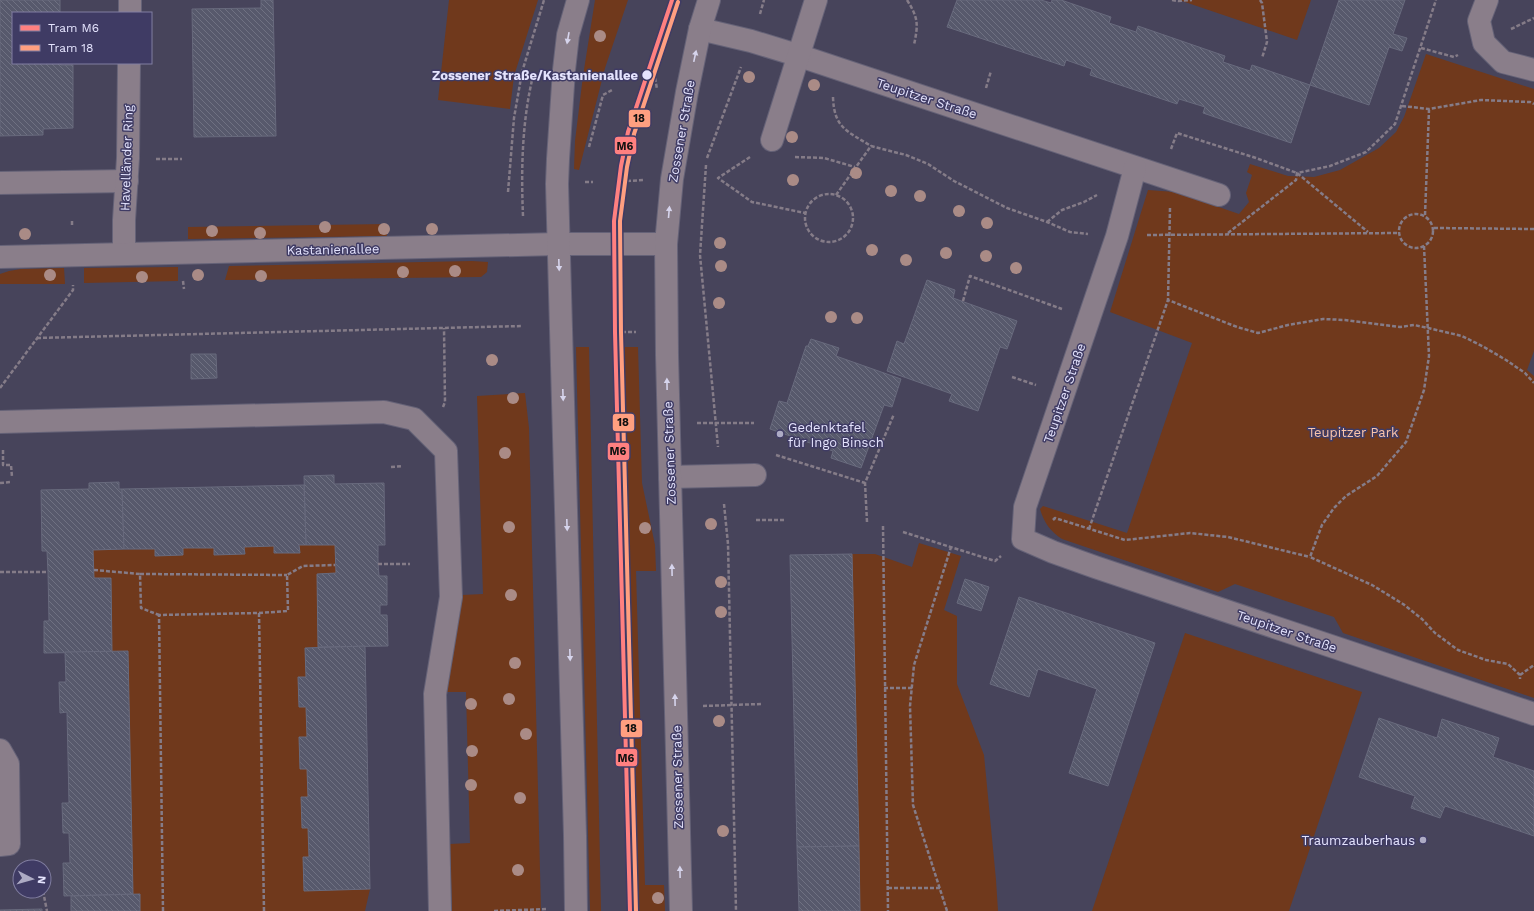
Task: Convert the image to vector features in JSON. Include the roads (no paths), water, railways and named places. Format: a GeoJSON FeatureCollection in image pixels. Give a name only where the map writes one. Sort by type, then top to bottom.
{"type":"FeatureCollection","features":[{"type":"Feature","properties":{"kind":"street"},"geometry":{"type":"LineString","coordinates":[[130,0],[130,12]]}},
{"type":"Feature","properties":{"kind":"street"},"geometry":{"type":"LineString","coordinates":[[576,911],[557,184],[560,120],[568,35],[578,0]]}},
{"type":"Feature","properties":{"kind":"street","name":"Zossener Straße"},"geometry":{"type":"LineString","coordinates":[[681,911],[668,424],[666,244],[672,179],[687,92],[700,29],[709,0]]}},
{"type":"Feature","properties":{"kind":"street"},"geometry":{"type":"LineString","coordinates":[[772,140],[797,55],[816,0]]}},
{"type":"Feature","properties":{"kind":"street"},"geometry":{"type":"LineString","coordinates":[[1487,0],[1479,21],[1484,43],[1503,62],[1534,70]]}},
{"type":"Feature","properties":{"kind":"street","name":"Teupitzer Straße"},"geometry":{"type":"LineString","coordinates":[[700,29],[751,41],[797,55],[1135,168],[1117,236],[1025,507],[1023,539],[1053,552],[1527,711]]}},
{"type":"Feature","properties":{"kind":"street","name":"Havelländer Ring"},"geometry":{"type":"LineString","coordinates":[[124,253],[129,64]]}},
{"type":"Feature","properties":{"kind":"street"},"geometry":{"type":"LineString","coordinates":[[1135,168],[1161,175],[1219,195]]}},
{"type":"Feature","properties":{"kind":"street"},"geometry":{"type":"LineString","coordinates":[[0,183],[127,181]]}},
{"type":"Feature","properties":{"kind":"street","name":"Kastanienallee"},"geometry":{"type":"LineString","coordinates":[[0,257],[558,244],[666,244]]}},
{"type":"Feature","properties":{"kind":"street"},"geometry":{"type":"LineString","coordinates":[[0,422],[384,412],[414,419],[446,451],[450,597],[435,694],[440,911]]}},
{"type":"Feature","properties":{"kind":"street"},"geometry":{"type":"LineString","coordinates":[[670,477],[755,475]]}},
{"type":"Feature","properties":{"kind":"street"},"geometry":{"type":"LineString","coordinates":[[0,750],[8,764],[5,845]]}},
{"type":"Feature","properties":{"kind":"tram line","name":"M6"},"geometry":{"type":"LineString","coordinates":[[630,911],[615,332],[614,221],[621,166],[628,132],[672,0]]}},
{"type":"Feature","properties":{"kind":"tram line","name":"18"},"geometry":{"type":"LineString","coordinates":[[636,911],[621,332],[620,221],[627,167],[634,134],[678,2]]}},
{"type":"Feature","properties":{"kind":"place","name":"Zossener Straße/Kastanienallee"},"geometry":{"type":"Point","coordinates":[647,75]}},
{"type":"Feature","properties":{"kind":"place","name":"Gedenktafel für Ingo Binsch"},"geometry":{"type":"Point","coordinates":[780,434]}},
{"type":"Feature","properties":{"kind":"place","name":"Traumzauberhaus"},"geometry":{"type":"Point","coordinates":[1423,840]}},
{"type":"Feature","properties":{"kind":"park label","name":"Teupitzer Park"},"geometry":{"type":"Point","coordinates":[1353,432]}}]}
